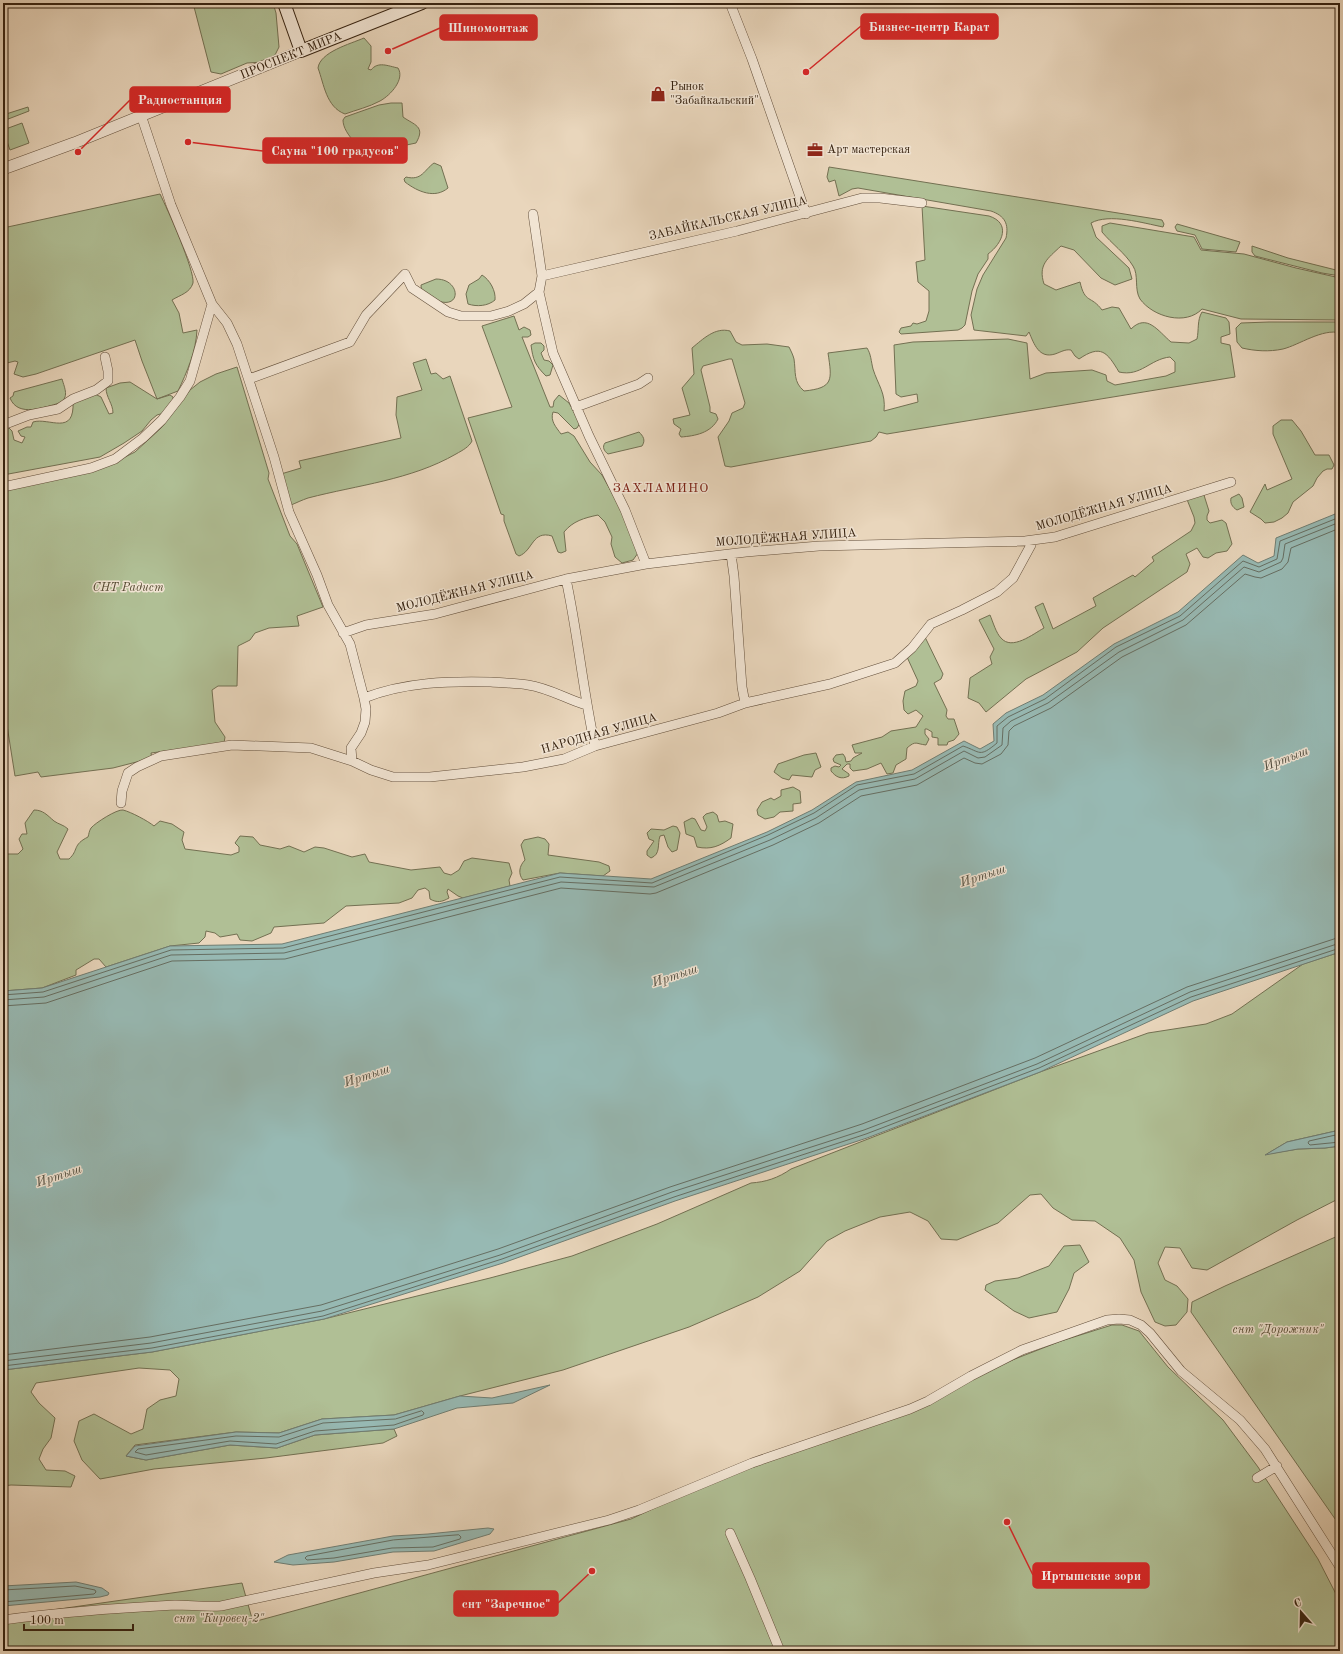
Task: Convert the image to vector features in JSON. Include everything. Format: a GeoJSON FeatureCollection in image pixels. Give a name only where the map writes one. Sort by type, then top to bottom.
{"type":"FeatureCollection","features":[{"type":"Feature","properties":{"kind":"main road"},"geometry":{"type":"LineString","coordinates":[[284,3],[301,51]]}},
{"type":"Feature","properties":{"kind":"main road","name":"ПРОСПЕКТ МИРА"},"geometry":{"type":"LineString","coordinates":[[301,51],[422,3]]}},
{"type":"Feature","properties":{"kind":"street"},"geometry":{"type":"LineString","coordinates":[[730,3],[752,59],[806,214]]}},
{"type":"Feature","properties":{"kind":"street","name":"ПРОСПЕКТ МИРА"},"geometry":{"type":"LineString","coordinates":[[3,169],[301,51]]}},
{"type":"Feature","properties":{"kind":"street"},"geometry":{"type":"LineString","coordinates":[[141,115],[171,205],[212,304],[227,323],[237,344],[274,457],[289,512],[317,574],[328,605],[350,644],[364,698],[365,722],[361,733],[351,748],[352,761]]}},
{"type":"Feature","properties":{"kind":"street","name":"ЗАБАЙКАЛЬСКАЯ УЛИЦА"},"geometry":{"type":"LineString","coordinates":[[542,276],[736,232],[862,198],[880,198],[922,203]]}},
{"type":"Feature","properties":{"kind":"street"},"geometry":{"type":"LineString","coordinates":[[533,214],[542,276],[539,292],[553,353],[576,407],[625,510],[646,564]]}},
{"type":"Feature","properties":{"kind":"street"},"geometry":{"type":"LineString","coordinates":[[249,379],[350,342],[366,315],[405,274],[412,288],[448,312],[461,316],[491,316],[508,312],[524,304],[539,292]]}},
{"type":"Feature","properties":{"kind":"street"},"geometry":{"type":"LineString","coordinates":[[3,487],[97,466],[115,459],[143,438],[162,420],[190,381],[212,304]]}},
{"type":"Feature","properties":{"kind":"street"},"geometry":{"type":"LineString","coordinates":[[3,425],[29,415],[58,409],[73,399],[96,390],[108,381],[108,371],[105,357]]}},
{"type":"Feature","properties":{"kind":"street"},"geometry":{"type":"LineString","coordinates":[[576,407],[639,384],[648,378]]}},
{"type":"Feature","properties":{"kind":"street","name":"МОЛОДЁЖНАЯ УЛИЦА"},"geometry":{"type":"LineString","coordinates":[[343,633],[366,625],[435,614],[566,579],[646,564],[819,546],[1032,540],[1055,536],[1231,482]]}},
{"type":"Feature","properties":{"kind":"street","name":"НАРОДНАЯ УЛИЦА"},"geometry":{"type":"LineString","coordinates":[[121,803],[122,791],[128,773],[137,767],[161,756],[232,745],[311,748],[352,761],[371,770],[393,777],[430,777],[523,767],[564,759],[595,746],[718,713],[745,704],[830,684],[895,663],[912,648],[931,624],[997,592],[1013,578],[1031,545],[1032,540]]}},
{"type":"Feature","properties":{"kind":"street"},"geometry":{"type":"LineString","coordinates":[[732,554],[742,687],[745,704]]}},
{"type":"Feature","properties":{"kind":"street"},"geometry":{"type":"LineString","coordinates":[[566,579],[574,620],[586,705],[595,746]]}},
{"type":"Feature","properties":{"kind":"street"},"geometry":{"type":"LineString","coordinates":[[364,698],[401,686],[468,682],[528,685],[557,693],[567,699],[586,705]]}},
{"type":"Feature","properties":{"kind":"street"},"geometry":{"type":"LineString","coordinates":[[3,1620],[66,1612],[179,1605],[208,1607],[221,1606],[374,1572],[428,1565],[609,1520],[639,1510],[752,1463],[910,1409],[928,1401],[971,1376],[1022,1350],[1107,1320],[1120,1319],[1130,1320],[1141,1325],[1150,1333],[1165,1353],[1191,1380],[1240,1420],[1265,1449],[1277,1466],[1340,1567]]}},
{"type":"Feature","properties":{"kind":"street"},"geometry":{"type":"LineString","coordinates":[[1257,1478],[1277,1466]]}},
{"type":"Feature","properties":{"kind":"street"},"geometry":{"type":"LineString","coordinates":[[730,1533],[780,1651]]}},
{"type":"Feature","properties":{"kind":"green space"},"geometry":{"type":"Polygon","coordinates":[[[193,3],[273,3],[276,13],[279,47],[275,55],[263,62],[247,63],[221,74],[211,72],[193,3]]]}},
{"type":"Feature","properties":{"kind":"green space"},"geometry":{"type":"Polygon","coordinates":[[[364,38],[371,46],[371,62],[368,69],[371,70],[380,65],[387,65],[398,68],[400,77],[392,91],[380,101],[345,114],[339,111],[330,101],[318,68],[324,57],[336,49],[364,38]]]}},
{"type":"Feature","properties":{"kind":"green space"},"geometry":{"type":"Polygon","coordinates":[[[402,103],[403,117],[415,124],[419,129],[419,137],[416,143],[397,147],[374,160],[350,137],[346,131],[343,120],[345,117],[379,105],[402,103]]]}},
{"type":"Feature","properties":{"kind":"green space"},"geometry":{"type":"Polygon","coordinates":[[[28,107],[29,111],[3,121],[3,115],[28,107]]]}},
{"type":"Feature","properties":{"kind":"green space"},"geometry":{"type":"Polygon","coordinates":[[[22,123],[29,143],[10,150],[3,130],[22,123]]]}},
{"type":"Feature","properties":{"kind":"green space"},"geometry":{"type":"Polygon","coordinates":[[[434,163],[441,166],[448,188],[432,194],[415,189],[405,182],[404,179],[406,177],[411,178],[419,176],[434,163]]]}},
{"type":"Feature","properties":{"kind":"green space"},"geometry":{"type":"Polygon","coordinates":[[[829,167],[1162,220],[1164,224],[1163,227],[1136,221],[1116,219],[1098,220],[1091,223],[1096,237],[1129,268],[1132,279],[1115,285],[1101,278],[1074,250],[1061,246],[1048,259],[1043,267],[1042,277],[1044,284],[1056,290],[1080,282],[1086,297],[1095,302],[1102,310],[1112,307],[1119,308],[1131,329],[1142,323],[1147,323],[1152,325],[1171,342],[1189,343],[1197,339],[1200,315],[1202,312],[1226,318],[1229,322],[1230,334],[1221,337],[1221,343],[1230,345],[1235,377],[887,434],[879,432],[871,441],[731,467],[725,466],[718,437],[729,421],[732,413],[743,408],[745,403],[732,359],[703,366],[701,370],[710,412],[716,414],[718,419],[715,424],[707,431],[697,435],[681,437],[679,434],[681,429],[674,424],[673,419],[690,415],[682,388],[694,374],[692,348],[714,332],[725,330],[730,331],[736,342],[742,345],[767,344],[789,347],[793,354],[798,384],[804,391],[821,388],[829,381],[830,370],[828,353],[867,348],[873,369],[883,394],[884,411],[918,402],[917,394],[901,397],[896,394],[894,345],[913,342],[1008,339],[1027,343],[1030,379],[1046,373],[1092,370],[1106,375],[1107,381],[1115,385],[1166,376],[1175,372],[1175,362],[1170,357],[1163,358],[1140,370],[1127,373],[1119,372],[1111,359],[1103,352],[1093,352],[1079,359],[1071,350],[1065,350],[1049,355],[1041,352],[1035,346],[1029,332],[1026,336],[974,330],[971,315],[977,289],[983,275],[1006,238],[1007,229],[1003,218],[991,211],[858,188],[852,189],[839,196],[835,180],[829,182],[827,177],[829,167]]]}},
{"type":"Feature","properties":{"kind":"green space"},"geometry":{"type":"Polygon","coordinates":[[[160,194],[180,239],[190,266],[193,283],[190,289],[172,300],[179,313],[183,333],[197,330],[193,354],[178,391],[157,399],[135,340],[36,374],[23,377],[14,374],[18,362],[15,361],[3,364],[3,228],[160,194]]]}},
{"type":"Feature","properties":{"kind":"green space"},"geometry":{"type":"Polygon","coordinates":[[[922,206],[989,216],[996,219],[1000,223],[1002,234],[998,244],[988,254],[988,259],[978,274],[972,291],[965,325],[962,328],[958,330],[901,334],[899,332],[901,328],[911,326],[913,323],[917,324],[926,321],[929,311],[929,291],[918,282],[916,262],[925,260],[922,206]]]}},
{"type":"Feature","properties":{"kind":"green space"},"geometry":{"type":"Polygon","coordinates":[[[1110,223],[1194,237],[1201,250],[1244,254],[1340,278],[1340,320],[1241,319],[1202,309],[1187,317],[1179,318],[1161,315],[1153,311],[1140,299],[1137,291],[1136,274],[1133,266],[1102,232],[1102,226],[1110,223]]]}},
{"type":"Feature","properties":{"kind":"green space"},"geometry":{"type":"Polygon","coordinates":[[[1177,224],[1240,242],[1236,252],[1202,249],[1195,235],[1177,231],[1175,227],[1177,224]]]}},
{"type":"Feature","properties":{"kind":"green space"},"geometry":{"type":"Polygon","coordinates":[[[1252,246],[1288,258],[1340,271],[1340,276],[1322,273],[1255,256],[1252,252],[1252,246]]]}},
{"type":"Feature","properties":{"kind":"green space"},"geometry":{"type":"Polygon","coordinates":[[[482,275],[492,286],[495,293],[495,300],[489,304],[468,304],[466,294],[469,285],[479,279],[482,275]]]}},
{"type":"Feature","properties":{"kind":"green space"},"geometry":{"type":"Polygon","coordinates":[[[436,279],[451,284],[455,295],[453,300],[441,302],[426,295],[421,285],[436,279]]]}},
{"type":"Feature","properties":{"kind":"green space"},"geometry":{"type":"Polygon","coordinates":[[[514,316],[519,330],[524,327],[530,330],[531,335],[528,337],[522,337],[550,407],[553,407],[554,401],[559,395],[569,403],[580,423],[577,428],[574,429],[558,413],[553,412],[552,418],[557,429],[561,434],[568,432],[574,436],[590,462],[602,475],[622,511],[638,553],[633,560],[622,563],[615,557],[611,544],[612,537],[605,522],[598,515],[579,520],[567,528],[564,532],[566,551],[561,553],[558,552],[552,536],[545,535],[536,538],[524,553],[519,556],[516,554],[504,521],[504,515],[501,514],[468,418],[512,407],[482,326],[514,316]]]}},
{"type":"Feature","properties":{"kind":"green space"},"geometry":{"type":"Polygon","coordinates":[[[1340,322],[1340,333],[1326,333],[1289,347],[1273,351],[1242,348],[1237,342],[1236,328],[1241,323],[1340,322]]]}},
{"type":"Feature","properties":{"kind":"green space"},"geometry":{"type":"Polygon","coordinates":[[[541,343],[544,346],[544,350],[541,353],[544,360],[549,361],[553,365],[550,375],[546,376],[535,362],[531,345],[541,343]]]}},
{"type":"Feature","properties":{"kind":"green space"},"geometry":{"type":"Polygon","coordinates":[[[426,359],[431,374],[436,373],[443,379],[450,376],[472,441],[469,445],[439,463],[421,470],[384,481],[308,498],[291,505],[281,474],[301,468],[299,461],[401,438],[396,415],[397,397],[422,390],[413,363],[426,359]]]}},
{"type":"Feature","properties":{"kind":"green space","name":"СНТ Радист"},"geometry":{"type":"Polygon","coordinates":[[[237,367],[269,473],[268,479],[290,536],[297,544],[323,607],[297,616],[299,626],[269,628],[255,633],[250,640],[238,646],[237,686],[218,686],[212,690],[215,722],[225,737],[224,743],[151,753],[152,758],[113,768],[41,777],[38,772],[15,776],[3,700],[3,493],[21,485],[117,461],[135,452],[161,428],[190,390],[200,382],[216,374],[237,367]]]}},
{"type":"Feature","properties":{"kind":"green space"},"geometry":{"type":"Polygon","coordinates":[[[62,379],[65,389],[65,398],[60,403],[32,410],[19,408],[10,398],[13,396],[14,392],[62,379]]]}},
{"type":"Feature","properties":{"kind":"green space"},"geometry":{"type":"Polygon","coordinates":[[[130,382],[157,399],[170,395],[173,397],[173,402],[164,413],[157,415],[151,420],[142,431],[100,457],[3,475],[3,451],[6,450],[3,427],[8,427],[12,431],[14,440],[22,443],[25,437],[21,436],[18,431],[31,427],[33,422],[65,422],[70,419],[73,412],[73,401],[95,394],[101,397],[109,414],[113,413],[106,388],[120,383],[130,382]]]}},
{"type":"Feature","properties":{"kind":"green space"},"geometry":{"type":"Polygon","coordinates":[[[1281,420],[1292,420],[1301,431],[1315,455],[1329,455],[1334,465],[1332,469],[1323,471],[1313,486],[1293,502],[1288,513],[1274,522],[1265,523],[1250,512],[1265,484],[1267,490],[1292,479],[1273,434],[1273,426],[1281,420]]]}},
{"type":"Feature","properties":{"kind":"green space"},"geometry":{"type":"Polygon","coordinates":[[[639,432],[644,438],[642,446],[608,454],[605,450],[605,443],[639,432]]]}},
{"type":"Feature","properties":{"kind":"green space"},"geometry":{"type":"Polygon","coordinates":[[[1203,492],[1209,511],[1207,520],[1210,523],[1222,520],[1226,523],[1232,544],[1227,551],[1216,553],[1208,558],[1203,557],[1197,548],[1186,554],[1190,564],[1187,572],[1103,628],[1077,652],[1026,679],[986,712],[979,703],[968,698],[970,678],[992,664],[990,657],[994,649],[979,620],[990,615],[999,636],[1006,642],[1011,643],[1022,640],[1044,628],[1035,607],[1043,603],[1053,629],[1096,606],[1093,598],[1133,575],[1135,577],[1154,561],[1152,557],[1191,531],[1195,523],[1186,497],[1203,492]]]}},
{"type":"Feature","properties":{"kind":"green space"},"geometry":{"type":"Polygon","coordinates":[[[1239,494],[1242,498],[1244,507],[1237,510],[1232,505],[1231,498],[1239,494]]]}},
{"type":"Feature","properties":{"kind":"green space"},"geometry":{"type":"Polygon","coordinates":[[[924,635],[943,674],[941,679],[934,683],[947,710],[946,716],[948,719],[954,719],[959,734],[954,740],[948,742],[947,745],[938,745],[938,738],[932,737],[932,732],[925,729],[925,734],[929,739],[926,745],[914,743],[907,748],[906,759],[896,765],[893,773],[887,774],[881,763],[867,769],[853,771],[850,768],[850,764],[847,764],[842,769],[849,774],[849,776],[841,778],[835,775],[831,771],[831,768],[835,766],[839,767],[841,765],[834,762],[833,759],[836,755],[843,754],[846,762],[851,761],[853,758],[862,753],[855,753],[852,745],[882,737],[891,731],[916,727],[923,716],[916,710],[908,714],[904,710],[903,701],[905,691],[916,686],[918,681],[907,657],[924,635]]]}},
{"type":"Feature","properties":{"kind":"green space"},"geometry":{"type":"Polygon","coordinates":[[[816,753],[821,767],[815,770],[812,777],[792,775],[789,780],[782,778],[774,772],[778,764],[804,755],[816,753]]]}},
{"type":"Feature","properties":{"kind":"green space"},"geometry":{"type":"Polygon","coordinates":[[[793,787],[800,791],[801,803],[793,804],[793,811],[780,812],[774,817],[765,819],[758,815],[757,810],[762,802],[771,798],[774,800],[781,796],[781,790],[793,787]]]}},
{"type":"Feature","properties":{"kind":"green space"},"geometry":{"type":"Polygon","coordinates":[[[34,810],[42,812],[68,829],[57,852],[60,859],[69,859],[78,845],[88,837],[91,828],[97,823],[111,814],[123,810],[154,826],[160,821],[172,824],[184,832],[182,840],[185,849],[231,855],[239,852],[239,847],[235,843],[240,836],[253,837],[260,845],[280,849],[289,846],[304,852],[315,847],[324,848],[352,857],[365,854],[369,862],[411,870],[440,867],[444,873],[451,875],[459,870],[464,861],[472,858],[509,863],[512,873],[509,880],[510,886],[463,898],[448,889],[447,892],[449,898],[442,901],[435,901],[430,899],[429,891],[425,888],[418,890],[412,898],[399,903],[346,906],[324,923],[274,927],[271,933],[252,941],[240,940],[237,934],[220,937],[215,933],[206,931],[205,937],[199,943],[170,946],[106,967],[99,959],[94,959],[76,970],[76,975],[42,988],[3,991],[3,854],[18,854],[23,849],[19,839],[22,834],[27,834],[25,823],[34,810]]]}},
{"type":"Feature","properties":{"kind":"green space"},"geometry":{"type":"Polygon","coordinates":[[[713,812],[717,815],[719,822],[725,821],[733,824],[731,838],[715,847],[697,847],[694,837],[686,834],[684,822],[692,818],[695,819],[701,830],[705,831],[707,827],[703,817],[706,814],[713,812]]]}},
{"type":"Feature","properties":{"kind":"green space"},"geometry":{"type":"Polygon","coordinates":[[[673,826],[677,827],[680,833],[677,850],[672,852],[668,847],[664,835],[660,836],[656,854],[651,858],[647,855],[647,851],[654,841],[649,839],[647,833],[651,829],[664,830],[673,826]]]}},
{"type":"Feature","properties":{"kind":"green space"},"geometry":{"type":"Polygon","coordinates":[[[538,837],[545,839],[549,844],[548,855],[599,862],[609,866],[610,871],[603,876],[560,873],[523,880],[520,875],[520,870],[521,865],[525,860],[521,845],[524,840],[538,837]]]}},
{"type":"Feature","properties":{"kind":"green space"},"geometry":{"type":"Polygon","coordinates":[[[1340,952],[1340,1130],[1287,1142],[1267,1154],[1298,1149],[1340,1146],[1340,1198],[1207,1270],[1192,1268],[1180,1248],[1165,1247],[1158,1263],[1165,1280],[1177,1286],[1188,1299],[1187,1312],[1176,1325],[1165,1326],[1155,1322],[1141,1292],[1134,1260],[1120,1238],[1095,1221],[1072,1220],[1053,1208],[1041,1194],[1030,1195],[998,1223],[957,1240],[941,1239],[928,1221],[910,1212],[880,1217],[845,1231],[827,1241],[800,1271],[758,1297],[689,1327],[563,1370],[460,1396],[394,1415],[322,1419],[279,1433],[236,1432],[135,1445],[126,1456],[146,1460],[230,1445],[277,1448],[315,1435],[394,1429],[397,1436],[383,1443],[266,1458],[154,1469],[100,1479],[82,1460],[74,1441],[79,1421],[94,1414],[131,1434],[143,1429],[147,1409],[160,1400],[176,1396],[179,1379],[170,1370],[139,1368],[36,1383],[31,1392],[39,1403],[55,1418],[51,1438],[43,1449],[39,1459],[46,1470],[65,1471],[75,1476],[71,1487],[3,1486],[3,1370],[152,1352],[324,1319],[572,1256],[657,1224],[751,1183],[772,1179],[791,1169],[1040,1072],[1148,1033],[1206,1024],[1232,1014],[1303,964],[1340,952]]]}},
{"type":"Feature","properties":{"kind":"green space","name":"снт \"Дорожник\""},"geometry":{"type":"Polygon","coordinates":[[[1340,1235],[1340,1526],[1191,1312],[1192,1302],[1340,1235]]]}},
{"type":"Feature","properties":{"kind":"green space"},"geometry":{"type":"Polygon","coordinates":[[[1080,1245],[1089,1262],[1074,1273],[1069,1289],[1057,1312],[1029,1318],[1014,1311],[985,1290],[986,1285],[995,1281],[1018,1278],[1049,1266],[1064,1246],[1080,1245]]]}},
{"type":"Feature","properties":{"kind":"green space","name":"снт \"Кировец-2\""},"geometry":{"type":"Polygon","coordinates":[[[1112,1325],[1122,1325],[1139,1331],[1168,1367],[1223,1420],[1258,1467],[1318,1559],[1337,1596],[1340,1607],[1340,1651],[3,1651],[3,1617],[242,1583],[253,1622],[631,1519],[704,1485],[919,1407],[1002,1364],[1061,1341],[1112,1325]]]}},
{"type":"Feature","properties":{"kind":"water","name":"Иртыш"},"geometry":{"type":"Polygon","coordinates":[[[1340,512],[1340,952],[1193,1001],[1040,1072],[867,1138],[675,1201],[503,1263],[324,1319],[152,1352],[3,1370],[3,991],[42,988],[170,946],[282,944],[560,873],[651,879],[767,832],[812,810],[856,782],[912,770],[964,741],[980,749],[994,741],[993,724],[1006,713],[1043,695],[1114,644],[1178,612],[1243,555],[1258,563],[1274,556],[1276,538],[1340,512]]]}},
{"type":"Feature","properties":{"kind":"water"},"geometry":{"type":"Polygon","coordinates":[[[1340,1130],[1340,1146],[1298,1149],[1265,1155],[1287,1142],[1340,1130]]]}},
{"type":"Feature","properties":{"kind":"water"},"geometry":{"type":"Polygon","coordinates":[[[550,1385],[513,1403],[457,1408],[394,1429],[315,1435],[277,1448],[230,1445],[146,1460],[126,1456],[135,1446],[236,1432],[279,1433],[322,1419],[394,1415],[460,1396],[492,1398],[550,1385]]]}},
{"type":"Feature","properties":{"kind":"water"},"geometry":{"type":"Polygon","coordinates":[[[488,1528],[494,1529],[490,1534],[434,1551],[393,1552],[334,1562],[293,1565],[274,1562],[288,1555],[393,1536],[488,1528]]]}},
{"type":"Feature","properties":{"kind":"water"},"geometry":{"type":"Polygon","coordinates":[[[76,1582],[102,1588],[109,1593],[108,1595],[100,1597],[3,1606],[3,1586],[76,1582]]]}},
{"type":"Feature","properties":{"kind":"place","name":"Шиномонтаж"},"geometry":{"type":"Point","coordinates":[388,51]}},
{"type":"Feature","properties":{"kind":"place","name":"Бизнес-центр Карат"},"geometry":{"type":"Point","coordinates":[806,72]}},
{"type":"Feature","properties":{"kind":"place","name":"Рынок \"Забайкальский\""},"geometry":{"type":"Point","coordinates":[658,94]}},
{"type":"Feature","properties":{"kind":"place","name":"Сауна \"100 градусов\""},"geometry":{"type":"Point","coordinates":[188,142]}},
{"type":"Feature","properties":{"kind":"place","name":"Арт мастерская"},"geometry":{"type":"Point","coordinates":[815,150]}},
{"type":"Feature","properties":{"kind":"place","name":"Радиостанция"},"geometry":{"type":"Point","coordinates":[78,152]}},
{"type":"Feature","properties":{"kind":"place","name":"Иртышские зори"},"geometry":{"type":"Point","coordinates":[1007,1522]}},
{"type":"Feature","properties":{"kind":"place","name":"снт \"Заречное\""},"geometry":{"type":"Point","coordinates":[592,1571]}},
{"type":"Feature","properties":{"kind":"district","name":"ЗАХЛАМИНО"},"geometry":{"type":"Point","coordinates":[661,488]}}]}
